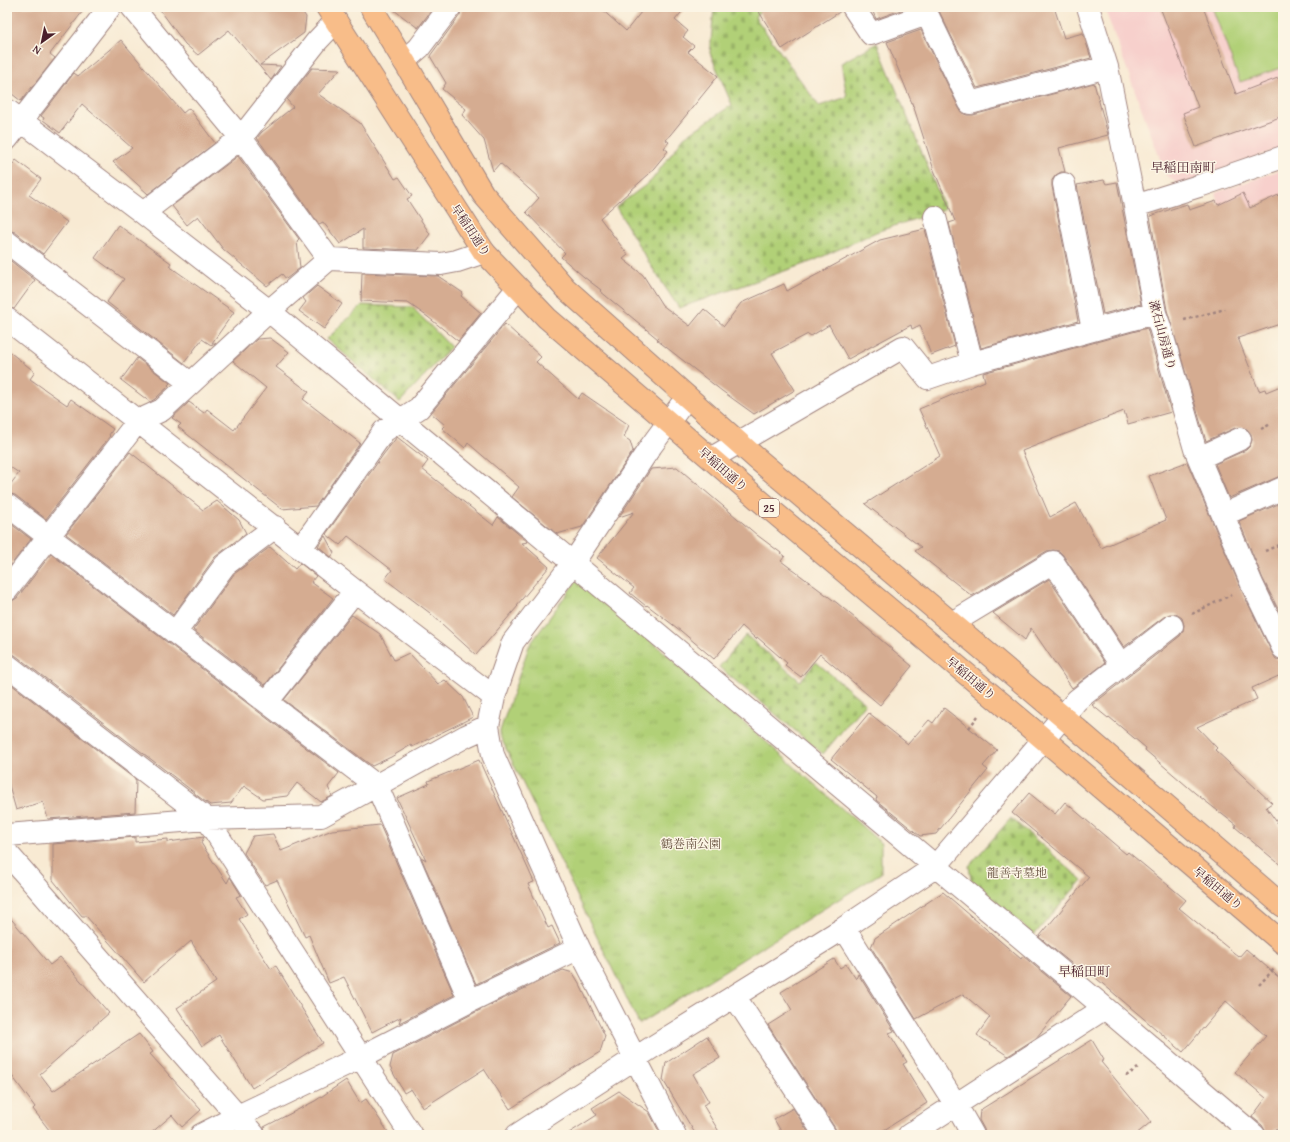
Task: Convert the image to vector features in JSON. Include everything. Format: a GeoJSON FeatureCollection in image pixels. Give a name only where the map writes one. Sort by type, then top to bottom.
{"type":"FeatureCollection","features":[{"type":"Feature","properties":{"kind":"main road","name":"25"},"geometry":{"type":"LineString","coordinates":[[371,7],[483,194],[565,288],[739,442],[1283,906]]}},
{"type":"Feature","properties":{"kind":"main road","name":"早稲田通り"},"geometry":{"type":"LineString","coordinates":[[332,14],[484,252],[548,318],[758,499],[1283,944]]}},
{"type":"Feature","properties":{"kind":"street"},"geometry":{"type":"LineString","coordinates":[[7,139],[14,116],[110,7]]}},
{"type":"Feature","properties":{"kind":"street"},"geometry":{"type":"LineString","coordinates":[[132,7],[241,138],[330,259]]}},
{"type":"Feature","properties":{"kind":"street"},"geometry":{"type":"LineString","coordinates":[[404,61],[419,48],[450,7]]}},
{"type":"Feature","properties":{"kind":"street"},"geometry":{"type":"LineString","coordinates":[[853,7],[871,34],[927,14],[970,104],[1106,67]]}},
{"type":"Feature","properties":{"kind":"street","name":"漱石山房通り"},"geometry":{"type":"LineString","coordinates":[[1088,7],[1106,67],[1157,320],[1195,449],[1252,584],[1276,612],[1283,648]]}},
{"type":"Feature","properties":{"kind":"street"},"geometry":{"type":"LineString","coordinates":[[143,213],[241,138],[317,41],[332,14]]}},
{"type":"Feature","properties":{"kind":"street"},"geometry":{"type":"LineString","coordinates":[[14,116],[143,213],[269,311],[399,421],[573,563],[1105,1008],[1254,1135]]}},
{"type":"Feature","properties":{"kind":"street"},"geometry":{"type":"LineString","coordinates":[[1135,206],[1202,185],[1283,156]]}},
{"type":"Feature","properties":{"kind":"street"},"geometry":{"type":"LineString","coordinates":[[1064,184],[1093,330]]}},
{"type":"Feature","properties":{"kind":"street"},"geometry":{"type":"LineString","coordinates":[[935,217],[972,363]]}},
{"type":"Feature","properties":{"kind":"street"},"geometry":{"type":"LineString","coordinates":[[7,242],[190,383]]}},
{"type":"Feature","properties":{"kind":"street"},"geometry":{"type":"LineString","coordinates":[[7,590],[138,421],[162,410],[269,311],[330,259],[441,264],[457,261],[484,252]]}},
{"type":"Feature","properties":{"kind":"street"},"geometry":{"type":"LineString","coordinates":[[301,548],[384,431],[419,408],[518,288]]}},
{"type":"Feature","properties":{"kind":"street"},"geometry":{"type":"LineString","coordinates":[[7,319],[355,591],[494,697]]}},
{"type":"Feature","properties":{"kind":"street"},"geometry":{"type":"LineString","coordinates":[[712,458],[903,347],[928,378],[972,363],[1093,330],[1157,320]]}},
{"type":"Feature","properties":{"kind":"street"},"geometry":{"type":"LineString","coordinates":[[675,1135],[579,948],[493,754],[488,726],[494,697],[513,642],[573,563],[669,422],[688,397]]}},
{"type":"Feature","properties":{"kind":"street"},"geometry":{"type":"LineString","coordinates":[[1199,458],[1240,439]]}},
{"type":"Feature","properties":{"kind":"street"},"geometry":{"type":"LineString","coordinates":[[1224,515],[1283,488]]}},
{"type":"Feature","properties":{"kind":"street"},"geometry":{"type":"LineString","coordinates":[[7,505],[377,786],[470,1000]]}},
{"type":"Feature","properties":{"kind":"street"},"geometry":{"type":"LineString","coordinates":[[175,633],[225,565],[275,527]]}},
{"type":"Feature","properties":{"kind":"street"},"geometry":{"type":"LineString","coordinates":[[952,623],[1053,562],[1121,665]]}},
{"type":"Feature","properties":{"kind":"street"},"geometry":{"type":"LineString","coordinates":[[267,702],[355,591]]}},
{"type":"Feature","properties":{"kind":"street"},"geometry":{"type":"LineString","coordinates":[[517,1135],[541,1128],[635,1058],[844,928],[935,867],[1077,700],[1180,621]]}},
{"type":"Feature","properties":{"kind":"street"},"geometry":{"type":"LineString","coordinates":[[7,665],[207,819],[411,1135]]}},
{"type":"Feature","properties":{"kind":"street"},"geometry":{"type":"LineString","coordinates":[[7,835],[207,819],[321,816],[466,736],[488,726]]}},
{"type":"Feature","properties":{"kind":"street"},"geometry":{"type":"LineString","coordinates":[[7,853],[254,1135]]}},
{"type":"Feature","properties":{"kind":"street"},"geometry":{"type":"LineString","coordinates":[[844,928],[956,1105],[973,1135]]}},
{"type":"Feature","properties":{"kind":"street"},"geometry":{"type":"LineString","coordinates":[[201,1135],[361,1057],[470,1000],[579,948]]}},
{"type":"Feature","properties":{"kind":"street"},"geometry":{"type":"LineString","coordinates":[[735,997],[825,1135]]}},
{"type":"Feature","properties":{"kind":"street"},"geometry":{"type":"LineString","coordinates":[[909,1135],[1105,1008]]}},
{"type":"Feature","properties":{"kind":"path"},"geometry":{"type":"LineString","coordinates":[[1157,320],[1225,309]]}},
{"type":"Feature","properties":{"kind":"path"},"geometry":{"type":"LineString","coordinates":[[1268,550],[1283,543]]}},
{"type":"Feature","properties":{"kind":"path"},"geometry":{"type":"LineString","coordinates":[[1180,621],[1252,584]]}},
{"type":"Feature","properties":{"kind":"path"},"geometry":{"type":"LineString","coordinates":[[969,728],[978,716]]}},
{"type":"Feature","properties":{"kind":"path"},"geometry":{"type":"LineString","coordinates":[[1259,985],[1274,969]]}},
{"type":"Feature","properties":{"kind":"shaded area"},"geometry":{"type":"Polygon","coordinates":[[[1104,7],[1283,7],[1283,147],[1180,185],[1166,175],[1104,7]]]}},
{"type":"Feature","properties":{"kind":"shaded area"},"geometry":{"type":"Polygon","coordinates":[[[1283,169],[1283,301],[1240,261],[1215,193],[1283,169]]]}},
{"type":"Feature","properties":{"kind":"green space"},"geometry":{"type":"Polygon","coordinates":[[[714,7],[763,7],[755,17],[819,106],[847,97],[841,63],[877,43],[945,209],[876,232],[813,261],[679,308],[649,263],[616,207],[651,181],[684,137],[732,105],[710,53],[714,7]]]}},
{"type":"Feature","properties":{"kind":"green space"},"geometry":{"type":"Polygon","coordinates":[[[1212,7],[1283,7],[1283,67],[1240,82],[1212,7]]]}},
{"type":"Feature","properties":{"kind":"green space"},"geometry":{"type":"Polygon","coordinates":[[[362,305],[412,307],[451,347],[400,402],[327,339],[362,305]]]}},
{"type":"Feature","properties":{"kind":"green space","name":"鶴巻南公園"},"geometry":{"type":"Polygon","coordinates":[[[579,577],[881,843],[881,873],[639,1024],[499,734],[529,646],[579,577]]]}},
{"type":"Feature","properties":{"kind":"green space"},"geometry":{"type":"Polygon","coordinates":[[[746,635],[800,681],[816,662],[865,703],[823,754],[719,667],[746,635]]]}},
{"type":"Feature","properties":{"kind":"green space","name":"龍善寺墓地"},"geometry":{"type":"Polygon","coordinates":[[[1011,818],[1082,880],[1034,935],[971,880],[969,866],[1011,818]]]}},
{"type":"Feature","properties":{"kind":"building"},"geometry":{"type":"Polygon","coordinates":[[[7,7],[86,7],[50,54],[55,58],[21,101],[7,90],[7,7]]]}},
{"type":"Feature","properties":{"kind":"building"},"geometry":{"type":"Polygon","coordinates":[[[158,7],[299,7],[306,17],[304,33],[260,65],[281,66],[271,80],[229,30],[198,55],[185,44],[158,7]]]}},
{"type":"Feature","properties":{"kind":"building"},"geometry":{"type":"Polygon","coordinates":[[[390,7],[434,7],[418,28],[390,7]]]}},
{"type":"Feature","properties":{"kind":"building"},"geometry":{"type":"Polygon","coordinates":[[[462,7],[599,7],[626,31],[645,7],[686,7],[675,20],[688,31],[683,37],[694,46],[688,52],[718,76],[666,140],[669,142],[664,148],[668,151],[649,174],[600,218],[628,255],[623,259],[643,275],[662,305],[690,326],[704,309],[724,326],[741,303],[784,284],[787,291],[880,240],[925,229],[955,346],[931,355],[920,325],[912,329],[911,325],[848,359],[829,325],[811,336],[808,334],[772,353],[795,390],[754,414],[657,340],[658,339],[561,257],[565,253],[526,212],[539,198],[500,163],[493,171],[484,140],[462,115],[466,109],[442,89],[446,83],[430,56],[460,15],[462,7]]]}},
{"type":"Feature","properties":{"kind":"building"},"geometry":{"type":"Polygon","coordinates":[[[756,7],[841,7],[841,11],[782,49],[756,7]]]}},
{"type":"Feature","properties":{"kind":"building"},"geometry":{"type":"Polygon","coordinates":[[[871,7],[909,7],[876,19],[871,7]]]}},
{"type":"Feature","properties":{"kind":"building"},"geometry":{"type":"Polygon","coordinates":[[[937,7],[1054,7],[1064,38],[1083,33],[1091,58],[977,88],[937,7]]]}},
{"type":"Feature","properties":{"kind":"building"},"geometry":{"type":"Polygon","coordinates":[[[1160,7],[1203,7],[1236,94],[1283,76],[1283,116],[1196,147],[1183,113],[1198,107],[1160,7]]]}},
{"type":"Feature","properties":{"kind":"building"},"geometry":{"type":"Polygon","coordinates":[[[921,30],[959,108],[962,113],[967,115],[973,115],[1094,83],[1108,135],[1059,148],[1065,172],[1061,172],[1056,175],[1052,180],[1078,321],[981,348],[949,223],[955,221],[934,170],[914,108],[887,42],[921,30]]]}},
{"type":"Feature","properties":{"kind":"building"},"geometry":{"type":"Polygon","coordinates":[[[121,40],[183,113],[189,108],[215,143],[148,194],[113,162],[132,148],[82,104],[60,133],[43,120],[44,118],[41,116],[74,73],[78,76],[121,40]]]}},
{"type":"Feature","properties":{"kind":"building"},"geometry":{"type":"Polygon","coordinates":[[[312,68],[340,69],[318,94],[360,123],[395,179],[399,177],[412,196],[407,199],[430,234],[418,250],[363,248],[363,229],[340,244],[323,222],[319,224],[257,138],[262,132],[293,107],[287,100],[312,68]]]}},
{"type":"Feature","properties":{"kind":"building"},"geometry":{"type":"Polygon","coordinates":[[[238,156],[299,239],[297,241],[300,268],[286,279],[282,274],[267,286],[223,249],[198,216],[187,225],[172,206],[238,156]]]}},
{"type":"Feature","properties":{"kind":"building"},"geometry":{"type":"Polygon","coordinates":[[[16,160],[41,179],[29,195],[67,222],[43,254],[15,232],[7,230],[7,172],[16,160]]]}},
{"type":"Feature","properties":{"kind":"building"},"geometry":{"type":"Polygon","coordinates":[[[1104,180],[1106,184],[1117,182],[1141,304],[1103,314],[1077,185],[1104,180]]]}},
{"type":"Feature","properties":{"kind":"building"},"geometry":{"type":"Polygon","coordinates":[[[1243,193],[1250,208],[1283,193],[1283,323],[1238,338],[1259,391],[1265,389],[1266,392],[1283,385],[1283,476],[1229,498],[1215,464],[1246,450],[1250,446],[1252,440],[1251,434],[1247,429],[1241,427],[1235,428],[1206,441],[1167,310],[1150,216],[1187,204],[1189,210],[1216,201],[1218,205],[1243,193]]]}},
{"type":"Feature","properties":{"kind":"building"},"geometry":{"type":"Polygon","coordinates":[[[118,225],[171,263],[169,266],[234,312],[212,343],[216,343],[214,345],[211,345],[202,339],[184,363],[107,302],[124,279],[95,258],[118,225]]]}},
{"type":"Feature","properties":{"kind":"building"},"geometry":{"type":"Polygon","coordinates":[[[7,258],[35,280],[14,309],[7,307],[7,258]]]}},
{"type":"Feature","properties":{"kind":"building"},"geometry":{"type":"Polygon","coordinates":[[[362,273],[438,276],[463,293],[461,296],[481,313],[458,341],[408,303],[361,301],[362,273]]]}},
{"type":"Feature","properties":{"kind":"building"},"geometry":{"type":"Polygon","coordinates":[[[317,286],[342,304],[324,329],[299,311],[306,302],[303,298],[317,286]]]}},
{"type":"Feature","properties":{"kind":"building"},"geometry":{"type":"Polygon","coordinates":[[[505,324],[541,357],[536,362],[578,399],[582,393],[629,425],[624,437],[630,441],[633,451],[582,527],[557,534],[512,497],[519,487],[468,443],[465,448],[442,428],[445,425],[431,413],[505,324]]]}},
{"type":"Feature","properties":{"kind":"building"},"geometry":{"type":"Polygon","coordinates":[[[1147,328],[1171,412],[1128,424],[1124,411],[1022,451],[1050,517],[1076,503],[1101,548],[1166,520],[1149,476],[1187,462],[1241,589],[1272,653],[1276,659],[1283,660],[1283,674],[1252,688],[1257,699],[1197,727],[1217,748],[1215,750],[1272,803],[1266,807],[1283,831],[1283,867],[1235,827],[1236,825],[1195,793],[1145,750],[1146,748],[1109,717],[1108,718],[1092,705],[1180,636],[1184,625],[1182,618],[1176,614],[1165,616],[1124,647],[1063,555],[1059,551],[1053,550],[1047,551],[972,596],[915,551],[921,547],[865,504],[940,456],[919,409],[985,381],[983,373],[1147,328]]]}},
{"type":"Feature","properties":{"kind":"building"},"geometry":{"type":"Polygon","coordinates":[[[270,338],[289,352],[276,367],[309,392],[303,399],[360,443],[316,506],[282,509],[178,427],[181,424],[172,418],[189,402],[204,413],[207,409],[234,430],[266,388],[233,361],[257,339],[270,338]]]}},
{"type":"Feature","properties":{"kind":"building"},"geometry":{"type":"Polygon","coordinates":[[[7,350],[35,372],[30,379],[67,405],[71,399],[113,429],[109,435],[110,436],[46,519],[15,495],[7,493],[7,489],[19,473],[7,465],[7,350]]]}},
{"type":"Feature","properties":{"kind":"building"},"geometry":{"type":"Polygon","coordinates":[[[137,358],[170,383],[168,385],[169,386],[150,402],[121,380],[137,358]]]}},
{"type":"Feature","properties":{"kind":"building"},"geometry":{"type":"Polygon","coordinates":[[[397,437],[428,461],[422,469],[493,525],[498,517],[528,542],[522,543],[549,567],[476,655],[430,613],[385,579],[392,570],[348,536],[340,545],[326,534],[397,437]]]}},
{"type":"Feature","properties":{"kind":"building"},"geometry":{"type":"Polygon","coordinates":[[[130,452],[203,510],[217,501],[239,520],[246,533],[215,557],[173,615],[66,534],[130,452]]]}},
{"type":"Feature","properties":{"kind":"building"},"geometry":{"type":"Polygon","coordinates":[[[677,467],[757,535],[785,556],[781,561],[837,603],[912,666],[880,705],[820,654],[801,677],[785,665],[787,663],[757,637],[756,639],[742,626],[714,659],[681,631],[630,593],[634,588],[597,558],[634,512],[619,517],[651,469],[677,467]]]}},
{"type":"Feature","properties":{"kind":"building"},"geometry":{"type":"Polygon","coordinates":[[[1283,502],[1283,619],[1263,579],[1239,521],[1283,502]]]}},
{"type":"Feature","properties":{"kind":"building"},"geometry":{"type":"Polygon","coordinates":[[[7,521],[31,539],[7,570],[7,521]]]}},
{"type":"Feature","properties":{"kind":"building"},"geometry":{"type":"Polygon","coordinates":[[[325,536],[334,553],[331,557],[318,546],[325,536]]]}},
{"type":"Feature","properties":{"kind":"building"},"geometry":{"type":"Polygon","coordinates":[[[270,547],[295,569],[300,563],[316,576],[311,582],[333,598],[265,685],[193,630],[234,574],[270,547]]]}},
{"type":"Feature","properties":{"kind":"building"},"geometry":{"type":"Polygon","coordinates":[[[51,554],[339,773],[328,787],[332,796],[321,802],[297,783],[287,796],[263,799],[244,786],[231,803],[210,805],[15,655],[7,653],[7,602],[17,598],[51,554]]]}},
{"type":"Feature","properties":{"kind":"building"},"geometry":{"type":"Polygon","coordinates":[[[1049,579],[1105,663],[1072,688],[1031,628],[1025,640],[993,613],[1049,579]]]}},
{"type":"Feature","properties":{"kind":"building"},"geometry":{"type":"Polygon","coordinates":[[[352,615],[380,634],[394,660],[409,653],[438,684],[445,680],[463,697],[473,717],[412,747],[411,745],[372,766],[284,700],[352,615]]]}},
{"type":"Feature","properties":{"kind":"building"},"geometry":{"type":"Polygon","coordinates":[[[7,681],[136,780],[135,812],[48,819],[43,802],[16,810],[7,778],[7,681]]]}},
{"type":"Feature","properties":{"kind":"building"},"geometry":{"type":"Polygon","coordinates":[[[944,708],[997,750],[983,766],[988,770],[936,834],[920,836],[876,800],[877,797],[831,759],[869,713],[908,744],[929,720],[933,723],[944,708]]]}},
{"type":"Feature","properties":{"kind":"building"},"geometry":{"type":"Polygon","coordinates":[[[479,760],[534,882],[528,884],[548,928],[552,926],[560,943],[476,984],[421,857],[426,860],[397,798],[429,784],[428,781],[479,760]]]}},
{"type":"Feature","properties":{"kind":"building"},"geometry":{"type":"Polygon","coordinates":[[[1029,793],[1055,814],[1065,802],[1126,854],[1128,852],[1186,900],[1179,908],[1239,957],[1246,949],[1283,981],[1283,1128],[1266,1132],[1262,1125],[1252,1117],[1266,1098],[1235,1072],[1266,1036],[1226,1001],[1183,1052],[1090,973],[1087,976],[1039,937],[1089,877],[1012,813],[1029,793]]]}},
{"type":"Feature","properties":{"kind":"building"},"geometry":{"type":"Polygon","coordinates":[[[380,825],[454,995],[399,1023],[401,1017],[372,1032],[344,977],[329,983],[309,935],[305,937],[277,880],[265,885],[244,853],[253,836],[273,834],[281,851],[332,830],[380,825]]]}},
{"type":"Feature","properties":{"kind":"building"},"geometry":{"type":"Polygon","coordinates":[[[135,837],[135,842],[168,839],[168,842],[204,837],[201,843],[227,883],[230,877],[241,895],[236,897],[247,914],[239,919],[271,969],[276,966],[323,1043],[252,1088],[219,1035],[202,1046],[177,1008],[216,982],[191,941],[144,982],[86,916],[82,916],[53,880],[53,844],[135,837]]]}},
{"type":"Feature","properties":{"kind":"building"},"geometry":{"type":"Polygon","coordinates":[[[943,892],[1021,959],[1023,956],[1071,996],[1036,1038],[1008,1056],[977,1035],[990,1017],[963,994],[916,1019],[871,947],[875,938],[943,892]]]}},
{"type":"Feature","properties":{"kind":"building"},"geometry":{"type":"Polygon","coordinates":[[[7,914],[50,965],[60,957],[109,1013],[40,1074],[53,1091],[139,1034],[153,1052],[150,1054],[201,1110],[182,1127],[172,1115],[149,1135],[53,1135],[33,1109],[35,1107],[7,1069],[7,914]]]}},
{"type":"Feature","properties":{"kind":"building"},"geometry":{"type":"Polygon","coordinates":[[[834,959],[840,968],[846,964],[856,979],[858,974],[894,1031],[889,1033],[907,1062],[903,1064],[927,1103],[876,1135],[837,1135],[835,1128],[768,1025],[792,1010],[781,992],[834,959]]]}},
{"type":"Feature","properties":{"kind":"building"},"geometry":{"type":"Polygon","coordinates":[[[563,970],[573,973],[605,1036],[600,1052],[510,1109],[484,1069],[423,1108],[411,1089],[404,1093],[390,1067],[393,1055],[476,1012],[563,970]]]}},
{"type":"Feature","properties":{"kind":"building"},"geometry":{"type":"Polygon","coordinates":[[[707,1036],[720,1058],[693,1074],[709,1102],[703,1105],[721,1135],[696,1135],[663,1080],[666,1063],[707,1036]]]}},
{"type":"Feature","properties":{"kind":"building"},"geometry":{"type":"Polygon","coordinates":[[[1092,1040],[1104,1060],[1101,1062],[1151,1122],[1135,1135],[985,1135],[984,1129],[979,1120],[980,1110],[1092,1040]]]}},
{"type":"Feature","properties":{"kind":"building"},"geometry":{"type":"Polygon","coordinates":[[[346,1080],[360,1103],[366,1099],[390,1135],[266,1135],[264,1127],[315,1101],[346,1080]]]}},
{"type":"Feature","properties":{"kind":"building"},"geometry":{"type":"Polygon","coordinates":[[[619,1091],[649,1112],[661,1135],[566,1135],[597,1115],[592,1108],[619,1091]]]}},
{"type":"Feature","properties":{"kind":"building"},"geometry":{"type":"Polygon","coordinates":[[[793,1108],[810,1135],[783,1135],[774,1119],[793,1108]]]}},
{"type":"Feature","properties":{"kind":"district","name":"早稲田南町"},"geometry":{"type":"Point","coordinates":[1183,167]}},
{"type":"Feature","properties":{"kind":"district","name":"早稲田町"},"geometry":{"type":"Point","coordinates":[1084,971]}}]}
